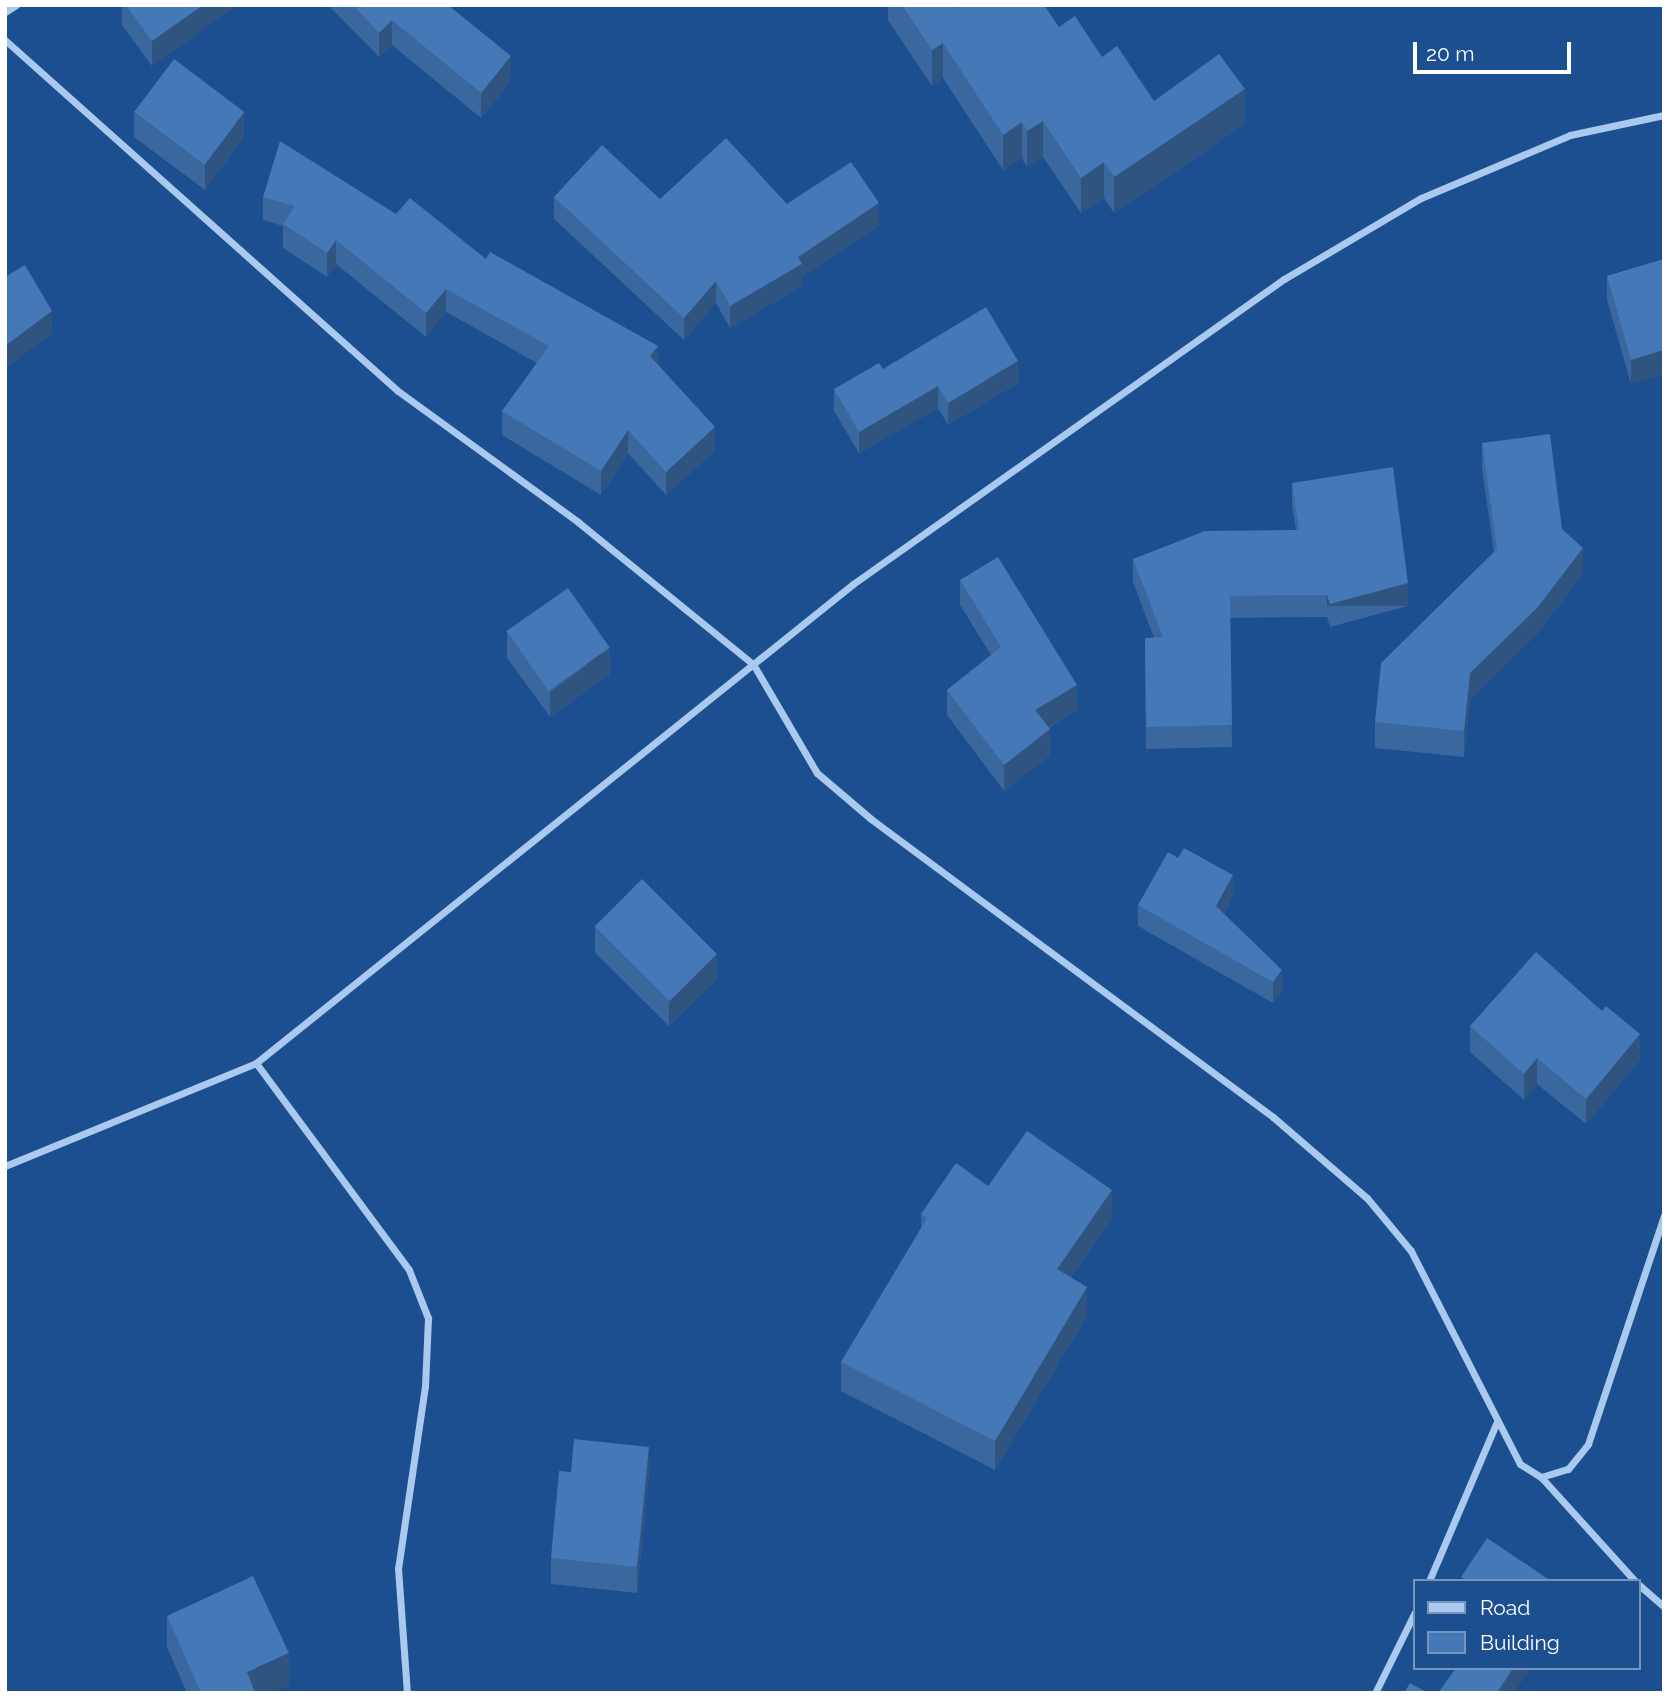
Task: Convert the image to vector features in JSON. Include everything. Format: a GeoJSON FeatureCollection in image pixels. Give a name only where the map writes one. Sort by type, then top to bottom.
{"type":"FeatureCollection","features":[{"type":"Feature","properties":{"kind":"street"},"geometry":{"type":"LineString","coordinates":[[5,12],[16,5]]}},
{"type":"Feature","properties":{"kind":"street"},"geometry":{"type":"LineString","coordinates":[[5,40],[398,391],[578,522],[753,664],[817,773],[1273,1116],[1367,1198],[1411,1251],[1496,1424],[1520,1464],[1541,1477],[1633,1579]]}},
{"type":"Feature","properties":{"kind":"street"},"geometry":{"type":"LineString","coordinates":[[5,1166],[256,1063],[753,664],[989,486],[1284,279],[1421,198],[1570,135],[1664,115]]}},
{"type":"Feature","properties":{"kind":"street"},"geometry":{"type":"LineString","coordinates":[[256,1063],[409,1270],[428,1318],[425,1386],[398,1568],[407,1693]]}},
{"type":"Feature","properties":{"kind":"street"},"geometry":{"type":"LineString","coordinates":[[1541,1477],[1569,1469],[1588,1444],[1664,1215]]}},
{"type":"Feature","properties":{"kind":"street"},"geometry":{"type":"LineString","coordinates":[[1430,1579],[1496,1424]]}},
{"type":"Feature","properties":{"kind":"street"},"geometry":{"type":"LineString","coordinates":[[1641,1587],[1664,1607]]}},
{"type":"Feature","properties":{"kind":"street"},"geometry":{"type":"LineString","coordinates":[[1375,1693],[1414,1614]]}},
{"type":"Feature","properties":{"kind":"building"},"geometry":{"type":"Polygon","coordinates":[[[126,5],[203,5],[152,41],[126,5]]]}},
{"type":"Feature","properties":{"kind":"building"},"geometry":{"type":"Polygon","coordinates":[[[353,5],[448,5],[511,56],[481,93],[392,20],[379,33],[353,5]]]}},
{"type":"Feature","properties":{"kind":"building"},"geometry":{"type":"Polygon","coordinates":[[[902,5],[956,5],[957,8],[960,5],[1044,5],[1059,27],[1075,16],[1102,57],[1117,46],[1154,101],[1219,54],[1245,89],[1114,177],[1104,162],[1081,178],[1043,121],[1027,131],[1022,122],[1003,135],[943,43],[932,50],[902,5]]]}},
{"type":"Feature","properties":{"kind":"building"},"geometry":{"type":"Polygon","coordinates":[[[174,59],[244,112],[205,165],[134,112],[174,59]]]}},
{"type":"Feature","properties":{"kind":"building"},"geometry":{"type":"Polygon","coordinates":[[[726,138],[787,204],[851,162],[879,203],[798,257],[802,264],[730,306],[716,281],[684,318],[554,197],[602,145],[660,199],[726,138]]]}},
{"type":"Feature","properties":{"kind":"building"},"geometry":{"type":"Polygon","coordinates":[[[280,141],[396,214],[410,198],[486,259],[490,252],[658,346],[650,356],[715,427],[666,472],[628,430],[601,471],[502,411],[549,346],[446,289],[426,313],[336,240],[327,253],[283,224],[295,206],[263,197],[280,141]]]}},
{"type":"Feature","properties":{"kind":"building"},"geometry":{"type":"Polygon","coordinates":[[[1664,259],[1664,350],[1631,360],[1607,276],[1664,259]]]}},
{"type":"Feature","properties":{"kind":"building"},"geometry":{"type":"Polygon","coordinates":[[[25,265],[52,311],[5,346],[5,277],[25,265]]]}},
{"type":"Feature","properties":{"kind":"building"},"geometry":{"type":"Polygon","coordinates":[[[986,307],[1018,361],[948,403],[938,386],[859,432],[834,389],[879,363],[883,369],[986,307]]]}},
{"type":"Feature","properties":{"kind":"building"},"geometry":{"type":"Polygon","coordinates":[[[1550,434],[1562,529],[1583,548],[1537,608],[1470,673],[1464,731],[1375,722],[1381,663],[1497,549],[1482,443],[1550,434]]]}},
{"type":"Feature","properties":{"kind":"building"},"geometry":{"type":"Polygon","coordinates":[[[1393,467],[1408,583],[1330,604],[1327,595],[1230,596],[1232,725],[1146,727],[1145,638],[1163,637],[1133,559],[1205,531],[1299,530],[1292,483],[1393,467]]]}},
{"type":"Feature","properties":{"kind":"building"},"geometry":{"type":"Polygon","coordinates":[[[998,557],[1077,685],[1035,710],[1050,729],[1004,765],[947,690],[1001,647],[960,580],[998,557]]]}},
{"type":"Feature","properties":{"kind":"building"},"geometry":{"type":"Polygon","coordinates":[[[568,588],[610,648],[548,691],[507,631],[568,588]]]}},
{"type":"Feature","properties":{"kind":"building"},"geometry":{"type":"Polygon","coordinates":[[[1184,848],[1233,875],[1216,906],[1282,970],[1273,982],[1138,905],[1168,852],[1178,858],[1184,848]]]}},
{"type":"Feature","properties":{"kind":"building"},"geometry":{"type":"Polygon","coordinates":[[[642,879],[717,954],[670,1001],[595,926],[642,879]]]}},
{"type":"Feature","properties":{"kind":"building"},"geometry":{"type":"Polygon","coordinates":[[[1536,952],[1602,1011],[1606,1006],[1640,1034],[1586,1099],[1537,1058],[1524,1074],[1470,1026],[1536,952]]]}},
{"type":"Feature","properties":{"kind":"building"},"geometry":{"type":"Polygon","coordinates":[[[1027,1131],[1112,1190],[1057,1269],[1087,1287],[995,1441],[841,1362],[927,1218],[921,1214],[956,1163],[988,1186],[1027,1131]]]}},
{"type":"Feature","properties":{"kind":"building"},"geometry":{"type":"Polygon","coordinates":[[[574,1439],[649,1447],[637,1567],[551,1558],[559,1471],[571,1472],[574,1439]]]}},
{"type":"Feature","properties":{"kind":"building"},"geometry":{"type":"Polygon","coordinates":[[[1487,1538],[1548,1579],[1464,1579],[1461,1577],[1487,1538]]]}},
{"type":"Feature","properties":{"kind":"building"},"geometry":{"type":"Polygon","coordinates":[[[253,1576],[289,1653],[247,1672],[255,1693],[201,1693],[167,1616],[253,1576]]]}},
{"type":"Feature","properties":{"kind":"building"},"geometry":{"type":"Polygon","coordinates":[[[1455,1670],[1512,1670],[1497,1693],[1438,1693],[1455,1670]]]}},
{"type":"Feature","properties":{"kind":"building"},"geometry":{"type":"Polygon","coordinates":[[[1410,1683],[1428,1693],[1404,1693],[1410,1683]]]}}]}
